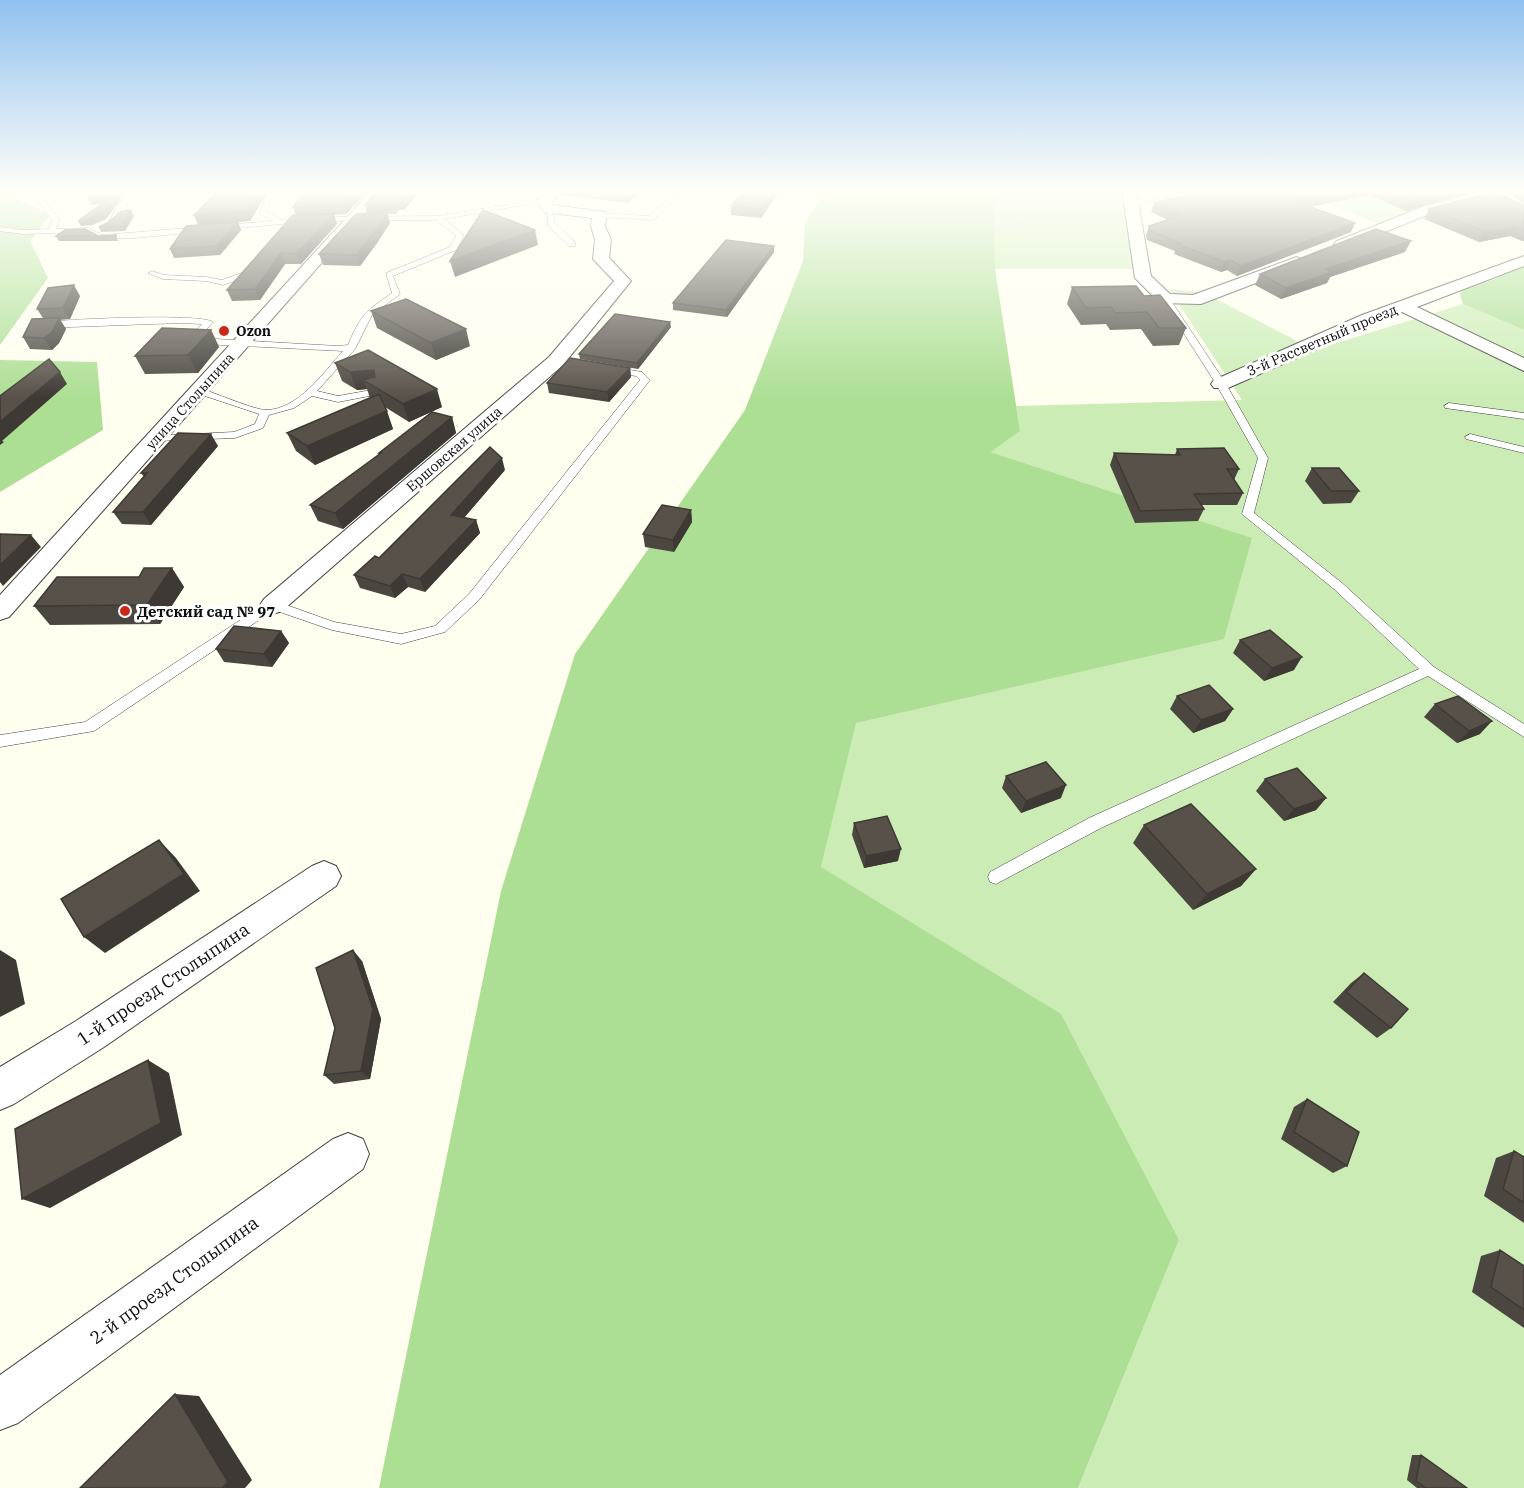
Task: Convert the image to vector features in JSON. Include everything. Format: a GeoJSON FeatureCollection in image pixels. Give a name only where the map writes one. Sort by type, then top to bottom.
{"type":"FeatureCollection","features":[{"type":"Feature","properties":{"kind":"street","name":"улица Столыпина"},"geometry":{"type":"LineString","coordinates":[[0,611],[318,259]]}},
{"type":"Feature","properties":{"kind":"street","name":"Ершовская улица"},"geometry":{"type":"LineString","coordinates":[[273,605],[561,362],[623,281],[601,259]]}},
{"type":"Feature","properties":{"kind":"street"},"geometry":{"type":"LineString","coordinates":[[1140,259],[1143,278],[1166,299],[1195,300],[1303,259]]}},
{"type":"Feature","properties":{"kind":"street","name":"3-й Рассветный проезд"},"geometry":{"type":"LineString","coordinates":[[1221,384],[1368,319],[1524,261]]}},
{"type":"Feature","properties":{"kind":"street"},"geometry":{"type":"LineString","coordinates":[[1402,306],[1524,365]]}},
{"type":"Feature","properties":{"kind":"street","name":"1-й проезд Столыпина"},"geometry":{"type":"LineString","coordinates":[[0,1090],[90,1034],[324,876]]}},
{"type":"Feature","properties":{"kind":"street","name":"2-й проезд Столыпина"},"geometry":{"type":"LineString","coordinates":[[0,1405],[348,1154]]}},
{"type":"Feature","properties":{"kind":"lane"},"geometry":{"type":"LineString","coordinates":[[199,391],[265,413],[290,406],[310,393],[352,347],[369,313],[396,294],[389,275],[426,259]]}},
{"type":"Feature","properties":{"kind":"lane"},"geometry":{"type":"LineString","coordinates":[[152,273],[163,277],[206,279],[223,283],[250,273],[257,264]]}},
{"type":"Feature","properties":{"kind":"lane"},"geometry":{"type":"LineString","coordinates":[[1166,299],[1221,384],[1263,458],[1248,514],[1338,586],[1429,670],[1524,731]]}},
{"type":"Feature","properties":{"kind":"lane"},"geometry":{"type":"LineString","coordinates":[[34,325],[180,320],[209,322],[193,339],[338,349],[352,347]]}},
{"type":"Feature","properties":{"kind":"lane"},"geometry":{"type":"LineString","coordinates":[[0,741],[89,727],[273,605],[332,626],[401,639],[440,629],[474,597],[645,380],[639,374],[598,368]]}},
{"type":"Feature","properties":{"kind":"lane"},"geometry":{"type":"LineString","coordinates":[[310,393],[338,399],[377,392]]}},
{"type":"Feature","properties":{"kind":"lane"},"geometry":{"type":"LineString","coordinates":[[1449,406],[1524,416]]}},
{"type":"Feature","properties":{"kind":"lane"},"geometry":{"type":"LineString","coordinates":[[157,438],[235,435],[259,426],[265,413]]}},
{"type":"Feature","properties":{"kind":"lane"},"geometry":{"type":"LineString","coordinates":[[1470,437],[1524,450]]}},
{"type":"Feature","properties":{"kind":"lane"},"geometry":{"type":"LineString","coordinates":[[996,877],[1095,823],[1429,670]]}},
{"type":"Feature","properties":{"kind":"green space"},"geometry":{"type":"Polygon","coordinates":[[[0,259],[39,259],[48,278],[0,345],[0,259]]]}},
{"type":"Feature","properties":{"kind":"green space"},"geometry":{"type":"Polygon","coordinates":[[[995,259],[1149,259],[1151,269],[995,269],[995,259]]]}},
{"type":"Feature","properties":{"kind":"green space"},"geometry":{"type":"Polygon","coordinates":[[[995,259],[1020,431],[991,452],[1252,538],[1224,639],[856,723],[821,867],[1061,1014],[1179,1240],[1078,1488],[379,1488],[501,891],[575,654],[745,410],[803,261],[995,259]]]}},
{"type":"Feature","properties":{"kind":"green space"},"geometry":{"type":"Polygon","coordinates":[[[1520,264],[1524,264],[1524,330],[1463,304],[1460,294],[1467,286],[1493,280],[1520,264]]]}},
{"type":"Feature","properties":{"kind":"green space"},"geometry":{"type":"Polygon","coordinates":[[[1169,289],[1205,293],[1314,350],[1463,304],[1524,330],[1524,1488],[1078,1488],[1179,1240],[821,867],[855,723],[1224,638],[1251,538],[991,452],[1020,431],[1016,406],[1242,400],[1169,289]]]}},
{"type":"Feature","properties":{"kind":"green space"},"geometry":{"type":"Polygon","coordinates":[[[0,360],[97,362],[103,430],[0,492],[0,360]]]}},
{"type":"Feature","properties":{"kind":"building"},"geometry":{"type":"Polygon","coordinates":[[[254,259],[276,259],[255,289],[227,290],[254,259]]]}},
{"type":"Feature","properties":{"kind":"building"},"geometry":{"type":"Polygon","coordinates":[[[710,259],[764,259],[726,310],[673,303],[710,259]]]}},
{"type":"Feature","properties":{"kind":"building"},"geometry":{"type":"Polygon","coordinates":[[[1218,259],[1258,259],[1241,266],[1230,260],[1225,262],[1218,259]]]}},
{"type":"Feature","properties":{"kind":"building"},"geometry":{"type":"Polygon","coordinates":[[[1298,259],[1355,259],[1326,269],[1332,272],[1286,288],[1260,274],[1298,259]]]}},
{"type":"Feature","properties":{"kind":"building"},"geometry":{"type":"Polygon","coordinates":[[[74,285],[63,308],[37,309],[48,288],[74,285]]]}},
{"type":"Feature","properties":{"kind":"building"},"geometry":{"type":"Polygon","coordinates":[[[1136,286],[1144,296],[1160,295],[1186,328],[1159,328],[1147,312],[1115,313],[1111,307],[1086,308],[1072,287],[1136,286]]]}},
{"type":"Feature","properties":{"kind":"building"},"geometry":{"type":"Polygon","coordinates":[[[406,299],[466,329],[431,343],[371,311],[406,299]]]}},
{"type":"Feature","properties":{"kind":"building"},"geometry":{"type":"Polygon","coordinates":[[[615,314],[670,322],[637,363],[579,354],[615,314]]]}},
{"type":"Feature","properties":{"kind":"building"},"geometry":{"type":"Polygon","coordinates":[[[59,318],[52,332],[44,338],[23,337],[32,319],[59,318]]]}},
{"type":"Feature","properties":{"kind":"building"},"geometry":{"type":"Polygon","coordinates":[[[162,328],[211,330],[188,355],[135,356],[162,328]]]}},
{"type":"Feature","properties":{"kind":"building"},"geometry":{"type":"Polygon","coordinates":[[[368,350],[437,389],[403,404],[363,380],[375,377],[374,370],[350,372],[335,363],[368,350]]]}},
{"type":"Feature","properties":{"kind":"building"},"geometry":{"type":"Polygon","coordinates":[[[570,358],[630,368],[607,392],[547,383],[570,358]]]}},
{"type":"Feature","properties":{"kind":"building"},"geometry":{"type":"Polygon","coordinates":[[[49,359],[60,372],[0,422],[0,396],[49,359]]]}},
{"type":"Feature","properties":{"kind":"building"},"geometry":{"type":"Polygon","coordinates":[[[379,394],[387,411],[307,446],[287,433],[379,394]]]}},
{"type":"Feature","properties":{"kind":"building"},"geometry":{"type":"Polygon","coordinates":[[[432,412],[452,417],[335,513],[310,505],[381,453],[379,453],[432,412]]]}},
{"type":"Feature","properties":{"kind":"building"},"geometry":{"type":"Polygon","coordinates":[[[178,433],[211,434],[143,512],[113,512],[147,473],[141,473],[178,433]]]}},
{"type":"Feature","properties":{"kind":"building"},"geometry":{"type":"Polygon","coordinates":[[[490,447],[502,458],[451,515],[476,520],[420,579],[402,574],[390,586],[354,575],[375,556],[379,558],[490,447]]]}},
{"type":"Feature","properties":{"kind":"building"},"geometry":{"type":"Polygon","coordinates":[[[1224,448],[1239,469],[1227,469],[1243,493],[1194,494],[1204,509],[1140,511],[1114,453],[1180,455],[1177,449],[1224,448]]]}},
{"type":"Feature","properties":{"kind":"building"},"geometry":{"type":"Polygon","coordinates":[[[1312,468],[1339,468],[1359,491],[1331,491],[1312,468]]]}},
{"type":"Feature","properties":{"kind":"building"},"geometry":{"type":"Polygon","coordinates":[[[662,505],[691,510],[673,540],[643,534],[662,505]]]}},
{"type":"Feature","properties":{"kind":"building"},"geometry":{"type":"Polygon","coordinates":[[[0,534],[31,535],[0,565],[0,534]]]}},
{"type":"Feature","properties":{"kind":"building"},"geometry":{"type":"Polygon","coordinates":[[[144,568],[172,568],[147,605],[34,606],[57,577],[139,577],[144,568]]]}},
{"type":"Feature","properties":{"kind":"building"},"geometry":{"type":"Polygon","coordinates":[[[234,626],[281,631],[264,654],[216,649],[234,626]]]}},
{"type":"Feature","properties":{"kind":"building"},"geometry":{"type":"Polygon","coordinates":[[[1270,630],[1302,657],[1272,668],[1240,640],[1270,630]]]}},
{"type":"Feature","properties":{"kind":"building"},"geometry":{"type":"Polygon","coordinates":[[[1209,685],[1233,709],[1201,720],[1177,696],[1209,685]]]}},
{"type":"Feature","properties":{"kind":"building"},"geometry":{"type":"Polygon","coordinates":[[[1458,696],[1492,721],[1469,731],[1435,704],[1458,696]]]}},
{"type":"Feature","properties":{"kind":"building"},"geometry":{"type":"Polygon","coordinates":[[[1046,762],[1066,785],[1026,801],[1006,776],[1046,762]]]}},
{"type":"Feature","properties":{"kind":"building"},"geometry":{"type":"Polygon","coordinates":[[[1297,768],[1326,798],[1294,809],[1265,779],[1297,768]]]}},
{"type":"Feature","properties":{"kind":"building"},"geometry":{"type":"Polygon","coordinates":[[[1191,804],[1256,869],[1207,894],[1144,825],[1191,804]]]}},
{"type":"Feature","properties":{"kind":"building"},"geometry":{"type":"Polygon","coordinates":[[[887,816],[901,849],[866,856],[854,823],[887,816]]]}},
{"type":"Feature","properties":{"kind":"building"},"geometry":{"type":"Polygon","coordinates":[[[159,840],[184,874],[84,937],[61,899],[159,840]]]}},
{"type":"Feature","properties":{"kind":"building"},"geometry":{"type":"Polygon","coordinates":[[[353,950],[373,1009],[361,1071],[324,1075],[335,1028],[316,968],[353,950]]]}},
{"type":"Feature","properties":{"kind":"building"},"geometry":{"type":"Polygon","coordinates":[[[1364,973],[1408,1009],[1391,1028],[1346,992],[1364,973]]]}},
{"type":"Feature","properties":{"kind":"building"},"geometry":{"type":"Polygon","coordinates":[[[148,1060],[161,1123],[22,1199],[15,1129],[148,1060]]]}},
{"type":"Feature","properties":{"kind":"building"},"geometry":{"type":"Polygon","coordinates":[[[1307,1099],[1359,1132],[1347,1166],[1294,1132],[1307,1099]]]}},
{"type":"Feature","properties":{"kind":"building"},"geometry":{"type":"Polygon","coordinates":[[[1514,1151],[1524,1157],[1524,1203],[1503,1189],[1514,1151]]]}},
{"type":"Feature","properties":{"kind":"building"},"geometry":{"type":"Polygon","coordinates":[[[1500,1250],[1524,1266],[1524,1310],[1491,1287],[1500,1250]]]}},
{"type":"Feature","properties":{"kind":"building"},"geometry":{"type":"Polygon","coordinates":[[[175,1394],[228,1482],[222,1488],[80,1488],[175,1394]]]}},
{"type":"Feature","properties":{"kind":"building"},"geometry":{"type":"Polygon","coordinates":[[[1421,1455],[1467,1488],[1426,1488],[1416,1481],[1421,1455]]]}},
{"type":"Feature","properties":{"kind":"place","name":"Ozon"},"geometry":{"type":"Point","coordinates":[224,331]}},
{"type":"Feature","properties":{"kind":"place","name":"Детский сад № 97"},"geometry":{"type":"Point","coordinates":[125,611]}}]}
